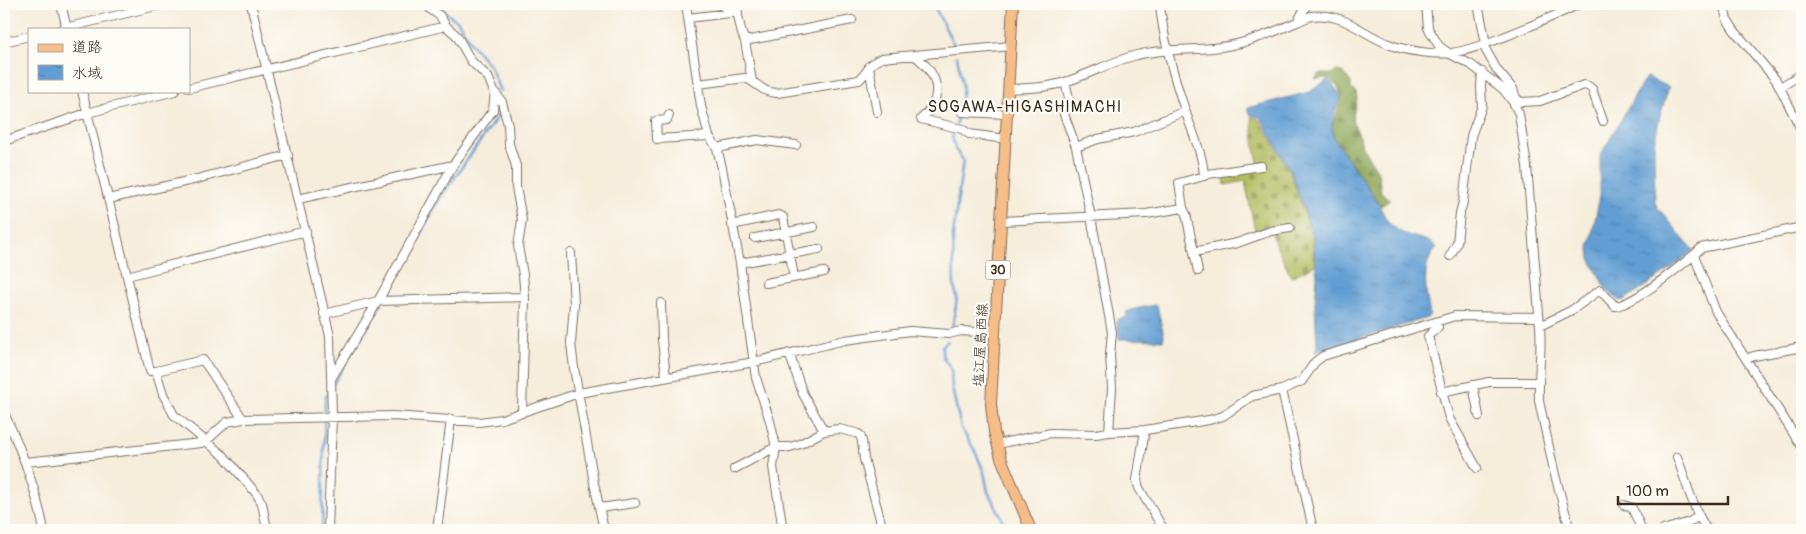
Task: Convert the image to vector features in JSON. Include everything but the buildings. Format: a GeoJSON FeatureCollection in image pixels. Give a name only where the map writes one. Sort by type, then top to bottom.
{"type":"FeatureCollection","features":[{"type":"Feature","properties":{"kind":"main road","name":"塩江屋島西線"},"geometry":{"type":"LineString","coordinates":[[1013,4],[991,404],[994,432],[1001,458],[1031,530]]}},
{"type":"Feature","properties":{"kind":"street"},"geometry":{"type":"LineString","coordinates":[[61,4],[65,28],[164,4]]}},
{"type":"Feature","properties":{"kind":"street"},"geometry":{"type":"LineString","coordinates":[[251,4],[330,336],[332,417],[328,530]]}},
{"type":"Feature","properties":{"kind":"street"},"geometry":{"type":"LineString","coordinates":[[427,4],[457,36],[471,62],[488,77],[502,102],[508,124],[509,144],[516,166],[516,187],[522,220],[518,246],[524,275],[525,298],[522,413]]}},
{"type":"Feature","properties":{"kind":"street"},"geometry":{"type":"LineString","coordinates":[[686,4],[701,106],[709,136],[717,148],[722,168],[740,263],[756,378],[776,447],[773,467],[783,530]]}},
{"type":"Feature","properties":{"kind":"street"},"geometry":{"type":"LineString","coordinates":[[722,4],[723,7],[736,7],[738,12],[752,81]]}},
{"type":"Feature","properties":{"kind":"street"},"geometry":{"type":"LineString","coordinates":[[1160,4],[1161,16],[1185,111],[1204,165],[1204,176]]}},
{"type":"Feature","properties":{"kind":"street"},"geometry":{"type":"LineString","coordinates":[[1298,21],[1307,4]]}},
{"type":"Feature","properties":{"kind":"street"},"geometry":{"type":"LineString","coordinates":[[1426,4],[1428,28],[1431,36],[1439,46],[1482,72],[1514,99],[1521,102],[1540,101],[1584,85],[1592,89],[1603,121]]}},
{"type":"Feature","properties":{"kind":"street"},"geometry":{"type":"LineString","coordinates":[[1478,4],[1484,44],[1497,70],[1513,89],[1519,114],[1527,166],[1540,326],[1539,401],[1555,475],[1570,530]]}},
{"type":"Feature","properties":{"kind":"street"},"geometry":{"type":"LineString","coordinates":[[1008,88],[1036,88],[1065,82],[1135,56],[1169,50],[1205,49],[1234,45],[1311,16],[1332,15],[1403,49],[1450,53],[1484,44],[1551,18],[1580,4]]}},
{"type":"Feature","properties":{"kind":"street"},"geometry":{"type":"LineString","coordinates":[[1723,4],[1734,30],[1780,87],[1802,131]]}},
{"type":"Feature","properties":{"kind":"street"},"geometry":{"type":"LineString","coordinates":[[688,18],[738,12]]}},
{"type":"Feature","properties":{"kind":"street"},"geometry":{"type":"LineString","coordinates":[[745,41],[852,20]]}},
{"type":"Feature","properties":{"kind":"street"},"geometry":{"type":"LineString","coordinates":[[190,88],[446,26]]}},
{"type":"Feature","properties":{"kind":"street"},"geometry":{"type":"LineString","coordinates":[[4,42],[28,36]]}},
{"type":"Feature","properties":{"kind":"street"},"geometry":{"type":"LineString","coordinates":[[698,84],[739,78],[752,81],[766,92],[777,93],[859,80],[873,62],[882,58],[1011,46]]}},
{"type":"Feature","properties":{"kind":"street"},"geometry":{"type":"LineString","coordinates":[[914,55],[932,75],[936,88],[936,100],[931,110],[921,119],[962,129],[969,134],[1006,139]]}},
{"type":"Feature","properties":{"kind":"street"},"geometry":{"type":"LineString","coordinates":[[869,66],[877,112]]}},
{"type":"Feature","properties":{"kind":"street"},"geometry":{"type":"LineString","coordinates":[[1450,256],[1457,243],[1471,136],[1482,106],[1482,72]]}},
{"type":"Feature","properties":{"kind":"street"},"geometry":{"type":"LineString","coordinates":[[1780,87],[1802,74]]}},
{"type":"Feature","properties":{"kind":"street"},"geometry":{"type":"LineString","coordinates":[[1065,82],[1070,98],[1064,114],[1076,148],[1092,217],[1112,332],[1110,355],[1112,388],[1109,432]]}},
{"type":"Feature","properties":{"kind":"street"},"geometry":{"type":"LineString","coordinates":[[82,92],[150,371],[203,360],[244,419]]}},
{"type":"Feature","properties":{"kind":"street"},"geometry":{"type":"LineString","coordinates":[[4,141],[86,113],[171,92]]}},
{"type":"Feature","properties":{"kind":"street"},"geometry":{"type":"LineString","coordinates":[[331,379],[378,301],[453,165],[493,110],[495,92]]}},
{"type":"Feature","properties":{"kind":"street"},"geometry":{"type":"LineString","coordinates":[[1076,148],[1098,139],[1134,132],[1185,111]]}},
{"type":"Feature","properties":{"kind":"street"},"geometry":{"type":"LineString","coordinates":[[962,112],[1007,114]]}},
{"type":"Feature","properties":{"kind":"street"},"geometry":{"type":"LineString","coordinates":[[669,114],[667,120],[656,122],[657,139],[709,136]]}},
{"type":"Feature","properties":{"kind":"street"},"geometry":{"type":"LineString","coordinates":[[717,148],[757,140],[796,145]]}},
{"type":"Feature","properties":{"kind":"street"},"geometry":{"type":"LineString","coordinates":[[108,199],[197,179],[288,155]]}},
{"type":"Feature","properties":{"kind":"street"},"geometry":{"type":"LineString","coordinates":[[298,199],[453,165]]}},
{"type":"Feature","properties":{"kind":"street"},"geometry":{"type":"LineString","coordinates":[[1198,271],[1179,184],[1208,174],[1261,166]]}},
{"type":"Feature","properties":{"kind":"street"},"geometry":{"type":"LineString","coordinates":[[1001,221],[1146,214],[1183,208]]}},
{"type":"Feature","properties":{"kind":"street"},"geometry":{"type":"LineString","coordinates":[[732,225],[779,215],[783,217],[794,277]]}},
{"type":"Feature","properties":{"kind":"street"},"geometry":{"type":"LineString","coordinates":[[756,238],[814,227]]}},
{"type":"Feature","properties":{"kind":"street"},"geometry":{"type":"LineString","coordinates":[[1540,326],[1572,310],[1600,290],[1615,306],[1622,305],[1648,290],[1701,248],[1802,227]]}},
{"type":"Feature","properties":{"kind":"street"},"geometry":{"type":"LineString","coordinates":[[1194,252],[1237,243],[1271,231],[1290,228]]}},
{"type":"Feature","properties":{"kind":"street"},"geometry":{"type":"LineString","coordinates":[[126,276],[306,231]]}},
{"type":"Feature","properties":{"kind":"street"},"geometry":{"type":"LineString","coordinates":[[740,263],[819,248]]}},
{"type":"Feature","properties":{"kind":"street"},"geometry":{"type":"LineString","coordinates":[[571,253],[574,304],[572,343],[579,393],[604,530]]}},
{"type":"Feature","properties":{"kind":"street"},"geometry":{"type":"LineString","coordinates":[[1694,255],[1716,312],[1802,447]]}},
{"type":"Feature","properties":{"kind":"street"},"geometry":{"type":"LineString","coordinates":[[766,282],[824,272]]}},
{"type":"Feature","properties":{"kind":"street"},"geometry":{"type":"LineString","coordinates":[[324,314],[378,301],[525,298]]}},
{"type":"Feature","properties":{"kind":"street"},"geometry":{"type":"LineString","coordinates":[[661,303],[666,377]]}},
{"type":"Feature","properties":{"kind":"street"},"geometry":{"type":"LineString","coordinates":[[997,444],[1051,433],[1096,434],[1145,430],[1209,420],[1223,416],[1252,396],[1282,390],[1302,381],[1314,362],[1323,356],[1455,316],[1539,317]]}},
{"type":"Feature","properties":{"kind":"street"},"geometry":{"type":"LineString","coordinates":[[1437,322],[1438,327],[1428,336],[1441,392],[1449,418],[1477,468]]}},
{"type":"Feature","properties":{"kind":"street"},"geometry":{"type":"LineString","coordinates":[[26,462],[201,443],[228,422],[244,419],[393,416],[479,422],[502,419],[579,393],[754,362],[845,340],[910,331],[949,334],[962,331],[994,333]]}},
{"type":"Feature","properties":{"kind":"street"},"geometry":{"type":"LineString","coordinates":[[1746,359],[1802,347]]}},
{"type":"Feature","properties":{"kind":"street"},"geometry":{"type":"LineString","coordinates":[[789,353],[802,394],[824,431]]}},
{"type":"Feature","properties":{"kind":"street"},"geometry":{"type":"LineString","coordinates":[[156,371],[163,394],[174,415],[224,456],[256,492],[262,503],[267,530]]}},
{"type":"Feature","properties":{"kind":"street"},"geometry":{"type":"LineString","coordinates":[[1441,392],[1488,382],[1539,382]]}},
{"type":"Feature","properties":{"kind":"street"},"geometry":{"type":"LineString","coordinates":[[1473,385],[1479,416]]}},
{"type":"Feature","properties":{"kind":"street"},"geometry":{"type":"LineString","coordinates":[[1282,390],[1312,530]]}},
{"type":"Feature","properties":{"kind":"street"},"geometry":{"type":"LineString","coordinates":[[4,413],[26,462],[38,500],[44,530]]}},
{"type":"Feature","properties":{"kind":"street"},"geometry":{"type":"LineString","coordinates":[[437,530],[451,419]]}},
{"type":"Feature","properties":{"kind":"street"},"geometry":{"type":"LineString","coordinates":[[734,469],[776,447],[790,447],[824,431],[839,429],[856,433],[860,435],[864,459],[883,530]]}},
{"type":"Feature","properties":{"kind":"street"},"geometry":{"type":"LineString","coordinates":[[1145,430],[1137,480],[1139,488],[1164,530]]}},
{"type":"Feature","properties":{"kind":"street"},"geometry":{"type":"LineString","coordinates":[[1677,457],[1698,516],[1707,530]]}},
{"type":"Feature","properties":{"kind":"street"},"geometry":{"type":"LineString","coordinates":[[600,508],[635,502]]}},
{"type":"Feature","properties":{"kind":"street"},"geometry":{"type":"LineString","coordinates":[[1624,505],[1632,508],[1642,530]]}},
{"type":"Feature","properties":{"kind":"street"},"geometry":{"type":"LineString","coordinates":[[1663,530],[1690,522],[1698,516]]}},
{"type":"Feature","properties":{"kind":"green space"},"geometry":{"type":"Polygon","coordinates":[[[1337,71],[1343,72],[1351,83],[1351,89],[1356,92],[1357,98],[1352,120],[1360,137],[1362,147],[1378,172],[1381,192],[1390,200],[1381,206],[1334,138],[1332,126],[1342,97],[1337,86],[1330,78],[1315,79],[1319,74],[1331,74],[1337,71]]]}},
{"type":"Feature","properties":{"kind":"green space"},"geometry":{"type":"Polygon","coordinates":[[[1251,116],[1260,120],[1290,172],[1312,235],[1315,265],[1291,277],[1274,241],[1271,228],[1255,231],[1245,181],[1225,185],[1224,175],[1260,169],[1255,149],[1251,116]]]}},
{"type":"Feature","properties":{"kind":"water"},"geometry":{"type":"Polygon","coordinates":[[[1646,77],[1669,87],[1654,144],[1655,201],[1659,209],[1694,250],[1668,271],[1624,300],[1619,301],[1605,288],[1590,258],[1589,248],[1600,196],[1600,156],[1646,77]]]}},
{"type":"Feature","properties":{"kind":"water"},"geometry":{"type":"Polygon","coordinates":[[[1329,79],[1341,97],[1333,117],[1334,138],[1373,195],[1389,223],[1400,232],[1432,243],[1437,247],[1428,262],[1426,271],[1426,288],[1430,315],[1427,318],[1315,352],[1317,347],[1315,304],[1317,276],[1313,235],[1291,172],[1261,118],[1250,114],[1247,108],[1309,92],[1329,79]]]}},
{"type":"Feature","properties":{"kind":"water"},"geometry":{"type":"Polygon","coordinates":[[[1157,306],[1164,336],[1163,340],[1119,339],[1117,319],[1127,317],[1126,312],[1134,309],[1157,306]]]}},
{"type":"Feature","properties":{"kind":"waterway"},"geometry":{"type":"LineString","coordinates":[[438,4],[458,21],[473,46],[490,66],[500,91]]}},
{"type":"Feature","properties":{"kind":"waterway"},"geometry":{"type":"LineString","coordinates":[[933,4],[954,45]]}},
{"type":"Feature","properties":{"kind":"waterway"},"geometry":{"type":"LineString","coordinates":[[956,124],[963,88],[957,56]]}},
{"type":"Feature","properties":{"kind":"waterway"},"geometry":{"type":"LineString","coordinates":[[384,298],[441,197],[500,113],[500,108]]}},
{"type":"Feature","properties":{"kind":"waterway"},"geometry":{"type":"LineString","coordinates":[[952,136],[955,149],[963,160],[953,236],[954,285],[957,298],[952,329]]}},
{"type":"Feature","properties":{"kind":"waterway"},"geometry":{"type":"LineString","coordinates":[[333,384],[382,303]]}},
{"type":"Feature","properties":{"kind":"waterway"},"geometry":{"type":"LineString","coordinates":[[948,341],[942,346],[943,357],[951,369],[952,388],[961,428],[975,451],[984,472],[988,492],[1001,516],[1004,530]]}},
{"type":"Feature","properties":{"kind":"waterway"},"geometry":{"type":"LineString","coordinates":[[322,530],[325,398],[329,391]]}},
{"type":"Feature","properties":{"kind":"district","name":"SOGAWA-HIGASHIMACHI"},"geometry":{"type":"Point","coordinates":[1025,106]}}]}
